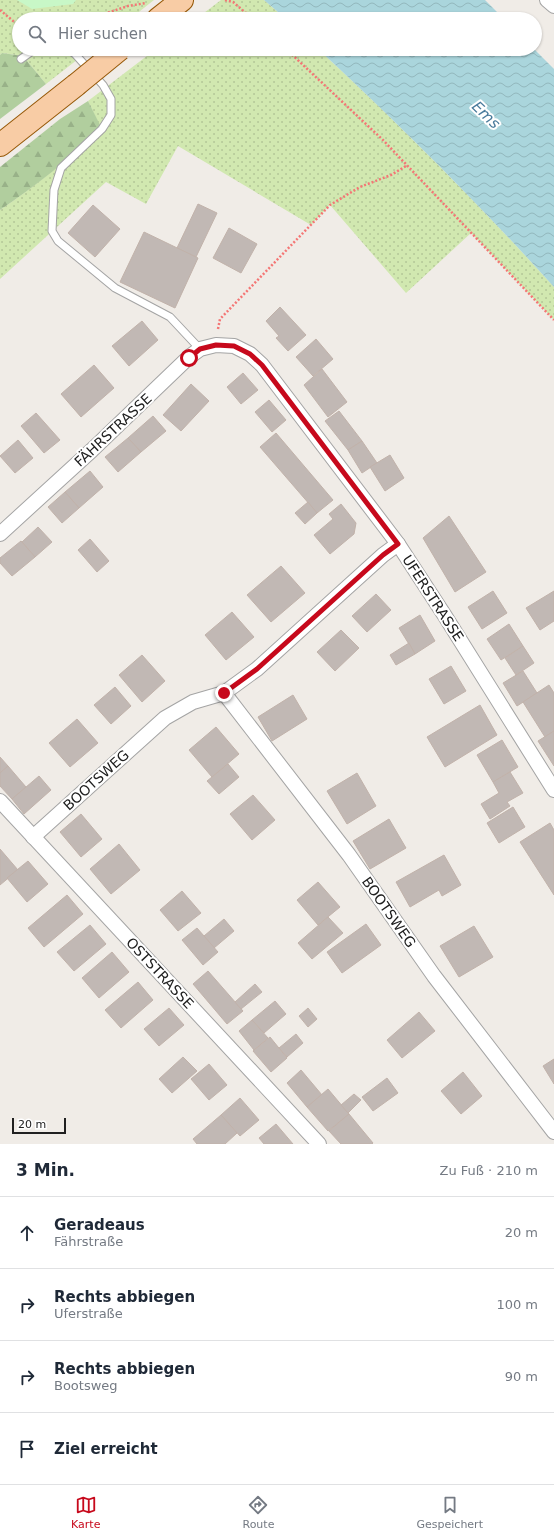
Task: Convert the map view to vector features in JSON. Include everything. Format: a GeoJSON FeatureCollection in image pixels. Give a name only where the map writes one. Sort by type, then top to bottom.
{"type":"FeatureCollection","features":[{"type":"Feature","properties":{"kind":"main road"},"geometry":{"type":"LineString","coordinates":[[155,11],[182,0]]}},
{"type":"Feature","properties":{"kind":"main road"},"geometry":{"type":"LineString","coordinates":[[0,145],[111,56]]}},
{"type":"Feature","properties":{"kind":"street"},"geometry":{"type":"LineString","coordinates":[[547,0],[554,6]]}},
{"type":"Feature","properties":{"kind":"street","name":"FÄHRSTRASSE"},"geometry":{"type":"LineString","coordinates":[[0,534],[200,349],[216,345],[234,346]]}},
{"type":"Feature","properties":{"kind":"street","name":"UFERSTRASSE"},"geometry":{"type":"LineString","coordinates":[[234,346],[250,354],[262,365],[398,544],[554,790]]}},
{"type":"Feature","properties":{"kind":"street","name":"BOOTSWEG"},"geometry":{"type":"LineString","coordinates":[[33,837],[165,718],[193,702],[224,693],[257,669],[383,555],[398,544]]}},
{"type":"Feature","properties":{"kind":"street","name":"BOOTSWEG"},"geometry":{"type":"LineString","coordinates":[[224,693],[349,855],[434,976],[554,1132]]}},
{"type":"Feature","properties":{"kind":"street","name":"OSTSTRASSE"},"geometry":{"type":"LineString","coordinates":[[0,801],[319,1144]]}},
{"type":"Feature","properties":{"kind":"lane"},"geometry":{"type":"LineString","coordinates":[[21,59],[25,56]]}},
{"type":"Feature","properties":{"kind":"lane"},"geometry":{"type":"LineString","coordinates":[[78,56],[103,85],[111,99],[111,115],[102,129],[61,168],[54,190],[52,231],[58,241],[114,288],[170,317],[200,349]]}},
{"type":"Feature","properties":{"kind":"path"},"geometry":{"type":"LineString","coordinates":[[226,0],[233,2],[244,12]]}},
{"type":"Feature","properties":{"kind":"path"},"geometry":{"type":"LineString","coordinates":[[110,12],[128,6],[155,11]]}},
{"type":"Feature","properties":{"kind":"path"},"geometry":{"type":"LineString","coordinates":[[0,10],[12,20]]}},
{"type":"Feature","properties":{"kind":"path"},"geometry":{"type":"LineString","coordinates":[[294,56],[384,140],[406,166],[554,320]]}},
{"type":"Feature","properties":{"kind":"path"},"geometry":{"type":"LineString","coordinates":[[216,345],[220,319],[330,205],[360,187],[391,175],[406,166]]}},
{"type":"Feature","properties":{"kind":"green space"},"geometry":{"type":"Polygon","coordinates":[[[0,0],[154,0],[139,12],[12,12],[12,54],[2,53],[0,55],[0,0]]]}},
{"type":"Feature","properties":{"kind":"green space"},"geometry":{"type":"Polygon","coordinates":[[[17,0],[76,0],[73,4],[32,9],[17,0]]]}},
{"type":"Feature","properties":{"kind":"green space"},"geometry":{"type":"Polygon","coordinates":[[[221,0],[264,0],[278,12],[205,12],[221,0]]]}},
{"type":"Feature","properties":{"kind":"green space"},"geometry":{"type":"Polygon","coordinates":[[[2,53],[12,54],[12,56],[23,56],[46,84],[0,119],[0,55],[2,53]]]}},
{"type":"Feature","properties":{"kind":"green space"},"geometry":{"type":"Polygon","coordinates":[[[23,56],[82,56],[46,84],[23,56]]]}},
{"type":"Feature","properties":{"kind":"green space"},"geometry":{"type":"Polygon","coordinates":[[[147,56],[325,56],[439,165],[554,287],[554,320],[471,233],[406,293],[330,205],[311,225],[178,146],[146,204],[106,182],[0,279],[0,210],[77,151],[101,129],[88,101],[147,56]]]}},
{"type":"Feature","properties":{"kind":"green space"},"geometry":{"type":"Polygon","coordinates":[[[88,101],[102,129],[78,151],[0,210],[0,167],[60,119],[88,101]]]}},
{"type":"Feature","properties":{"kind":"water"},"geometry":{"type":"Polygon","coordinates":[[[264,0],[485,0],[497,12],[278,12],[264,0]]]}},
{"type":"Feature","properties":{"kind":"water","name":"Ems"},"geometry":{"type":"Polygon","coordinates":[[[325,56],[541,56],[554,69],[554,287],[439,165],[325,56]]]}},
{"type":"Feature","properties":{"kind":"building"},"geometry":{"type":"Polygon","coordinates":[[[198,204],[217,213],[196,257],[177,248],[198,204]]]}},
{"type":"Feature","properties":{"kind":"building"},"geometry":{"type":"Polygon","coordinates":[[[93,205],[120,229],[95,257],[68,233],[93,205]]]}},
{"type":"Feature","properties":{"kind":"building"},"geometry":{"type":"Polygon","coordinates":[[[229,228],[257,244],[241,273],[213,258],[229,228]]]}},
{"type":"Feature","properties":{"kind":"building"},"geometry":{"type":"Polygon","coordinates":[[[144,232],[198,258],[175,308],[120,282],[144,232]]]}},
{"type":"Feature","properties":{"kind":"building"},"geometry":{"type":"Polygon","coordinates":[[[280,307],[306,335],[288,351],[276,338],[279,336],[266,321],[280,307]]]}},
{"type":"Feature","properties":{"kind":"building"},"geometry":{"type":"Polygon","coordinates":[[[142,321],[158,340],[129,366],[112,346],[142,321]]]}},
{"type":"Feature","properties":{"kind":"building"},"geometry":{"type":"Polygon","coordinates":[[[316,339],[333,359],[313,376],[296,357],[316,339]]]}},
{"type":"Feature","properties":{"kind":"building"},"geometry":{"type":"Polygon","coordinates":[[[94,365],[114,388],[81,417],[61,394],[94,365]]]}},
{"type":"Feature","properties":{"kind":"building"},"geometry":{"type":"Polygon","coordinates":[[[322,369],[347,402],[328,417],[304,385],[322,369]]]}},
{"type":"Feature","properties":{"kind":"building"},"geometry":{"type":"Polygon","coordinates":[[[243,373],[258,390],[241,404],[227,387],[243,373]]]}},
{"type":"Feature","properties":{"kind":"building"},"geometry":{"type":"Polygon","coordinates":[[[191,384],[209,401],[181,431],[163,415],[191,384]]]}},
{"type":"Feature","properties":{"kind":"building"},"geometry":{"type":"Polygon","coordinates":[[[269,400],[286,420],[272,432],[255,412],[269,400]]]}},
{"type":"Feature","properties":{"kind":"building"},"geometry":{"type":"Polygon","coordinates":[[[339,411],[362,441],[348,450],[325,421],[339,411]]]}},
{"type":"Feature","properties":{"kind":"building"},"geometry":{"type":"Polygon","coordinates":[[[36,413],[60,440],[44,453],[21,426],[36,413]]]}},
{"type":"Feature","properties":{"kind":"building"},"geometry":{"type":"Polygon","coordinates":[[[153,416],[166,431],[141,452],[128,438],[153,416]]]}},
{"type":"Feature","properties":{"kind":"building"},"geometry":{"type":"Polygon","coordinates":[[[276,433],[333,500],[317,513],[260,447],[276,433]]]}},
{"type":"Feature","properties":{"kind":"building"},"geometry":{"type":"Polygon","coordinates":[[[128,438],[141,452],[118,472],[105,457],[128,438]]]}},
{"type":"Feature","properties":{"kind":"building"},"geometry":{"type":"Polygon","coordinates":[[[18,440],[33,458],[15,473],[0,456],[18,440]]]}},
{"type":"Feature","properties":{"kind":"building"},"geometry":{"type":"Polygon","coordinates":[[[362,441],[377,463],[362,473],[348,450],[362,441]]]}},
{"type":"Feature","properties":{"kind":"building"},"geometry":{"type":"Polygon","coordinates":[[[390,455],[404,478],[385,491],[370,467],[390,455]]]}},
{"type":"Feature","properties":{"kind":"building"},"geometry":{"type":"Polygon","coordinates":[[[90,471],[103,487],[79,508],[65,492],[90,471]]]}},
{"type":"Feature","properties":{"kind":"building"},"geometry":{"type":"Polygon","coordinates":[[[65,492],[79,508],[62,523],[48,507],[65,492]]]}},
{"type":"Feature","properties":{"kind":"building"},"geometry":{"type":"Polygon","coordinates":[[[308,502],[317,513],[305,524],[295,513],[308,502]]]}},
{"type":"Feature","properties":{"kind":"building"},"geometry":{"type":"Polygon","coordinates":[[[341,504],[356,523],[354,534],[330,554],[314,535],[333,519],[329,514],[341,504]]]}},
{"type":"Feature","properties":{"kind":"building"},"geometry":{"type":"Polygon","coordinates":[[[449,516],[486,572],[455,592],[423,538],[449,516]]]}},
{"type":"Feature","properties":{"kind":"building"},"geometry":{"type":"Polygon","coordinates":[[[38,527],[52,542],[35,557],[22,542],[38,527]]]}},
{"type":"Feature","properties":{"kind":"building"},"geometry":{"type":"Polygon","coordinates":[[[90,539],[109,561],[97,572],[78,550],[90,539]]]}},
{"type":"Feature","properties":{"kind":"building"},"geometry":{"type":"Polygon","coordinates":[[[21,541],[35,557],[12,576],[0,563],[0,558],[21,541]]]}},
{"type":"Feature","properties":{"kind":"building"},"geometry":{"type":"Polygon","coordinates":[[[281,566],[305,593],[271,622],[247,595],[281,566]]]}},
{"type":"Feature","properties":{"kind":"building"},"geometry":{"type":"Polygon","coordinates":[[[493,591],[507,613],[482,629],[468,607],[493,591]]]}},
{"type":"Feature","properties":{"kind":"building"},"geometry":{"type":"Polygon","coordinates":[[[554,591],[554,621],[540,630],[526,608],[554,591]]]}},
{"type":"Feature","properties":{"kind":"building"},"geometry":{"type":"Polygon","coordinates":[[[376,594],[391,610],[367,632],[352,616],[376,594]]]}},
{"type":"Feature","properties":{"kind":"building"},"geometry":{"type":"Polygon","coordinates":[[[232,612],[254,637],[226,660],[205,635],[232,612]]]}},
{"type":"Feature","properties":{"kind":"building"},"geometry":{"type":"Polygon","coordinates":[[[420,615],[435,641],[415,654],[399,628],[420,615]]]}},
{"type":"Feature","properties":{"kind":"building"},"geometry":{"type":"Polygon","coordinates":[[[509,624],[523,646],[501,660],[487,639],[509,624]]]}},
{"type":"Feature","properties":{"kind":"building"},"geometry":{"type":"Polygon","coordinates":[[[341,630],[359,648],[335,671],[317,652],[341,630]]]}},
{"type":"Feature","properties":{"kind":"building"},"geometry":{"type":"Polygon","coordinates":[[[409,643],[415,654],[396,665],[390,655],[409,643]]]}},
{"type":"Feature","properties":{"kind":"building"},"geometry":{"type":"Polygon","coordinates":[[[523,646],[534,663],[516,675],[505,658],[523,646]]]}},
{"type":"Feature","properties":{"kind":"building"},"geometry":{"type":"Polygon","coordinates":[[[142,655],[165,681],[142,702],[119,675],[142,655]]]}},
{"type":"Feature","properties":{"kind":"building"},"geometry":{"type":"Polygon","coordinates":[[[451,666],[466,691],[444,704],[429,679],[451,666]]]}},
{"type":"Feature","properties":{"kind":"building"},"geometry":{"type":"Polygon","coordinates":[[[523,671],[537,693],[517,706],[503,683],[523,671]]]}},
{"type":"Feature","properties":{"kind":"building"},"geometry":{"type":"Polygon","coordinates":[[[549,685],[554,693],[554,731],[545,737],[523,702],[549,685]]]}},
{"type":"Feature","properties":{"kind":"building"},"geometry":{"type":"Polygon","coordinates":[[[115,687],[131,706],[111,724],[94,705],[115,687]]]}},
{"type":"Feature","properties":{"kind":"building"},"geometry":{"type":"Polygon","coordinates":[[[293,695],[307,719],[272,741],[258,717],[293,695]]]}},
{"type":"Feature","properties":{"kind":"building"},"geometry":{"type":"Polygon","coordinates":[[[480,705],[497,735],[445,767],[427,737],[480,705]]]}},
{"type":"Feature","properties":{"kind":"building"},"geometry":{"type":"Polygon","coordinates":[[[77,719],[98,743],[70,767],[49,743],[77,719]]]}},
{"type":"Feature","properties":{"kind":"building"},"geometry":{"type":"Polygon","coordinates":[[[216,727],[239,754],[212,777],[189,750],[216,727]]]}},
{"type":"Feature","properties":{"kind":"building"},"geometry":{"type":"Polygon","coordinates":[[[554,731],[554,766],[538,741],[554,731]]]}},
{"type":"Feature","properties":{"kind":"building"},"geometry":{"type":"Polygon","coordinates":[[[502,740],[518,767],[493,782],[477,755],[502,740]]]}},
{"type":"Feature","properties":{"kind":"building"},"geometry":{"type":"Polygon","coordinates":[[[0,757],[8,766],[0,773],[0,757]]]}},
{"type":"Feature","properties":{"kind":"building"},"geometry":{"type":"Polygon","coordinates":[[[228,764],[239,777],[219,794],[207,781],[228,764]]]}},
{"type":"Feature","properties":{"kind":"building"},"geometry":{"type":"Polygon","coordinates":[[[8,766],[26,787],[12,799],[0,786],[0,773],[8,766]]]}},
{"type":"Feature","properties":{"kind":"building"},"geometry":{"type":"Polygon","coordinates":[[[510,772],[523,793],[507,802],[510,806],[490,819],[481,804],[499,793],[493,782],[510,772]]]}},
{"type":"Feature","properties":{"kind":"building"},"geometry":{"type":"Polygon","coordinates":[[[357,773],[376,806],[347,824],[327,791],[357,773]]]}},
{"type":"Feature","properties":{"kind":"building"},"geometry":{"type":"Polygon","coordinates":[[[39,776],[51,790],[24,814],[12,799],[39,776]]]}},
{"type":"Feature","properties":{"kind":"building"},"geometry":{"type":"Polygon","coordinates":[[[253,795],[275,820],[252,840],[230,814],[253,795]]]}},
{"type":"Feature","properties":{"kind":"building"},"geometry":{"type":"Polygon","coordinates":[[[513,807],[525,827],[499,843],[487,823],[513,807]]]}},
{"type":"Feature","properties":{"kind":"building"},"geometry":{"type":"Polygon","coordinates":[[[81,814],[102,839],[81,857],[60,832],[81,814]]]}},
{"type":"Feature","properties":{"kind":"building"},"geometry":{"type":"Polygon","coordinates":[[[389,819],[406,848],[370,869],[353,841],[389,819]]]}},
{"type":"Feature","properties":{"kind":"building"},"geometry":{"type":"Polygon","coordinates":[[[550,823],[554,830],[554,895],[520,842],[550,823]]]}},
{"type":"Feature","properties":{"kind":"building"},"geometry":{"type":"Polygon","coordinates":[[[119,844],[140,870],[111,894],[90,869],[119,844]]]}},
{"type":"Feature","properties":{"kind":"building"},"geometry":{"type":"Polygon","coordinates":[[[0,849],[18,870],[0,885],[0,849]]]}},
{"type":"Feature","properties":{"kind":"building"},"geometry":{"type":"Polygon","coordinates":[[[444,855],[461,885],[442,896],[439,890],[410,907],[396,882],[444,855]]]}},
{"type":"Feature","properties":{"kind":"building"},"geometry":{"type":"Polygon","coordinates":[[[28,861],[48,884],[27,902],[7,878],[28,861]]]}},
{"type":"Feature","properties":{"kind":"building"},"geometry":{"type":"Polygon","coordinates":[[[318,882],[340,907],[318,925],[297,900],[318,882]]]}},
{"type":"Feature","properties":{"kind":"building"},"geometry":{"type":"Polygon","coordinates":[[[182,891],[201,913],[178,931],[160,910],[182,891]]]}},
{"type":"Feature","properties":{"kind":"building"},"geometry":{"type":"Polygon","coordinates":[[[67,895],[83,914],[44,947],[28,928],[67,895]]]}},
{"type":"Feature","properties":{"kind":"building"},"geometry":{"type":"Polygon","coordinates":[[[328,917],[343,933],[312,959],[298,943],[328,917]]]}},
{"type":"Feature","properties":{"kind":"building"},"geometry":{"type":"Polygon","coordinates":[[[224,919],[234,931],[214,948],[204,936],[224,919]]]}},
{"type":"Feature","properties":{"kind":"building"},"geometry":{"type":"Polygon","coordinates":[[[366,924],[381,945],[342,973],[327,952],[366,924]]]}},
{"type":"Feature","properties":{"kind":"building"},"geometry":{"type":"Polygon","coordinates":[[[90,925],[106,944],[74,971],[57,952],[90,925]]]}},
{"type":"Feature","properties":{"kind":"building"},"geometry":{"type":"Polygon","coordinates":[[[474,926],[493,957],[459,977],[440,946],[474,926]]]}},
{"type":"Feature","properties":{"kind":"building"},"geometry":{"type":"Polygon","coordinates":[[[197,928],[218,952],[203,965],[182,940],[197,928]]]}},
{"type":"Feature","properties":{"kind":"building"},"geometry":{"type":"Polygon","coordinates":[[[112,952],[129,972],[99,998],[82,978],[112,952]]]}},
{"type":"Feature","properties":{"kind":"building"},"geometry":{"type":"Polygon","coordinates":[[[208,971],[243,1011],[227,1024],[193,984],[208,971]]]}},
{"type":"Feature","properties":{"kind":"building"},"geometry":{"type":"Polygon","coordinates":[[[138,982],[153,1000],[121,1028],[105,1010],[138,982]]]}},
{"type":"Feature","properties":{"kind":"building"},"geometry":{"type":"Polygon","coordinates":[[[255,984],[262,992],[241,1009],[235,1002],[255,984]]]}},
{"type":"Feature","properties":{"kind":"building"},"geometry":{"type":"Polygon","coordinates":[[[275,1001],[286,1014],[264,1033],[252,1020],[275,1001]]]}},
{"type":"Feature","properties":{"kind":"building"},"geometry":{"type":"Polygon","coordinates":[[[169,1008],[184,1025],[159,1046],[144,1029],[169,1008]]]}},
{"type":"Feature","properties":{"kind":"building"},"geometry":{"type":"Polygon","coordinates":[[[308,1008],[317,1019],[308,1027],[299,1016],[308,1008]]]}},
{"type":"Feature","properties":{"kind":"building"},"geometry":{"type":"Polygon","coordinates":[[[419,1012],[435,1031],[402,1058],[387,1040],[419,1012]]]}},
{"type":"Feature","properties":{"kind":"building"},"geometry":{"type":"Polygon","coordinates":[[[252,1020],[268,1038],[254,1050],[239,1031],[252,1020]]]}},
{"type":"Feature","properties":{"kind":"building"},"geometry":{"type":"Polygon","coordinates":[[[296,1034],[303,1043],[287,1057],[279,1048],[296,1034]]]}},
{"type":"Feature","properties":{"kind":"building"},"geometry":{"type":"Polygon","coordinates":[[[270,1037],[287,1058],[271,1072],[253,1051],[270,1037]]]}},
{"type":"Feature","properties":{"kind":"building"},"geometry":{"type":"Polygon","coordinates":[[[183,1057],[197,1071],[172,1093],[159,1079],[183,1057]]]}},
{"type":"Feature","properties":{"kind":"building"},"geometry":{"type":"Polygon","coordinates":[[[554,1059],[554,1084],[543,1066],[554,1059]]]}},
{"type":"Feature","properties":{"kind":"building"},"geometry":{"type":"Polygon","coordinates":[[[209,1064],[227,1085],[209,1100],[191,1079],[209,1064]]]}},
{"type":"Feature","properties":{"kind":"building"},"geometry":{"type":"Polygon","coordinates":[[[301,1070],[322,1095],[307,1107],[287,1083],[301,1070]]]}},
{"type":"Feature","properties":{"kind":"building"},"geometry":{"type":"Polygon","coordinates":[[[463,1072],[482,1096],[461,1114],[441,1091],[463,1072]]]}},
{"type":"Feature","properties":{"kind":"building"},"geometry":{"type":"Polygon","coordinates":[[[387,1078],[398,1093],[373,1111],[362,1097],[387,1078]]]}},
{"type":"Feature","properties":{"kind":"building"},"geometry":{"type":"Polygon","coordinates":[[[328,1089],[349,1114],[328,1131],[307,1107],[328,1089]]]}},
{"type":"Feature","properties":{"kind":"building"},"geometry":{"type":"Polygon","coordinates":[[[354,1094],[361,1100],[348,1113],[341,1105],[354,1094]]]}},
{"type":"Feature","properties":{"kind":"building"},"geometry":{"type":"Polygon","coordinates":[[[240,1098],[259,1120],[240,1136],[221,1115],[240,1098]]]}},
{"type":"Feature","properties":{"kind":"building"},"geometry":{"type":"Polygon","coordinates":[[[349,1114],[373,1143],[372,1144],[341,1144],[329,1131],[349,1114]]]}},
{"type":"Feature","properties":{"kind":"building"},"geometry":{"type":"Polygon","coordinates":[[[221,1115],[237,1133],[225,1144],[197,1144],[193,1139],[221,1115]]]}},
{"type":"Feature","properties":{"kind":"building"},"geometry":{"type":"Polygon","coordinates":[[[276,1124],[293,1144],[264,1144],[259,1138],[276,1124]]]}},
{"type":"Feature","properties":{"kind":"route"},"geometry":{"type":"LineString","coordinates":[[189,358],[200,349],[216,345],[234,346],[250,354],[262,365],[398,544],[383,555],[257,669],[224,693]]}}]}
